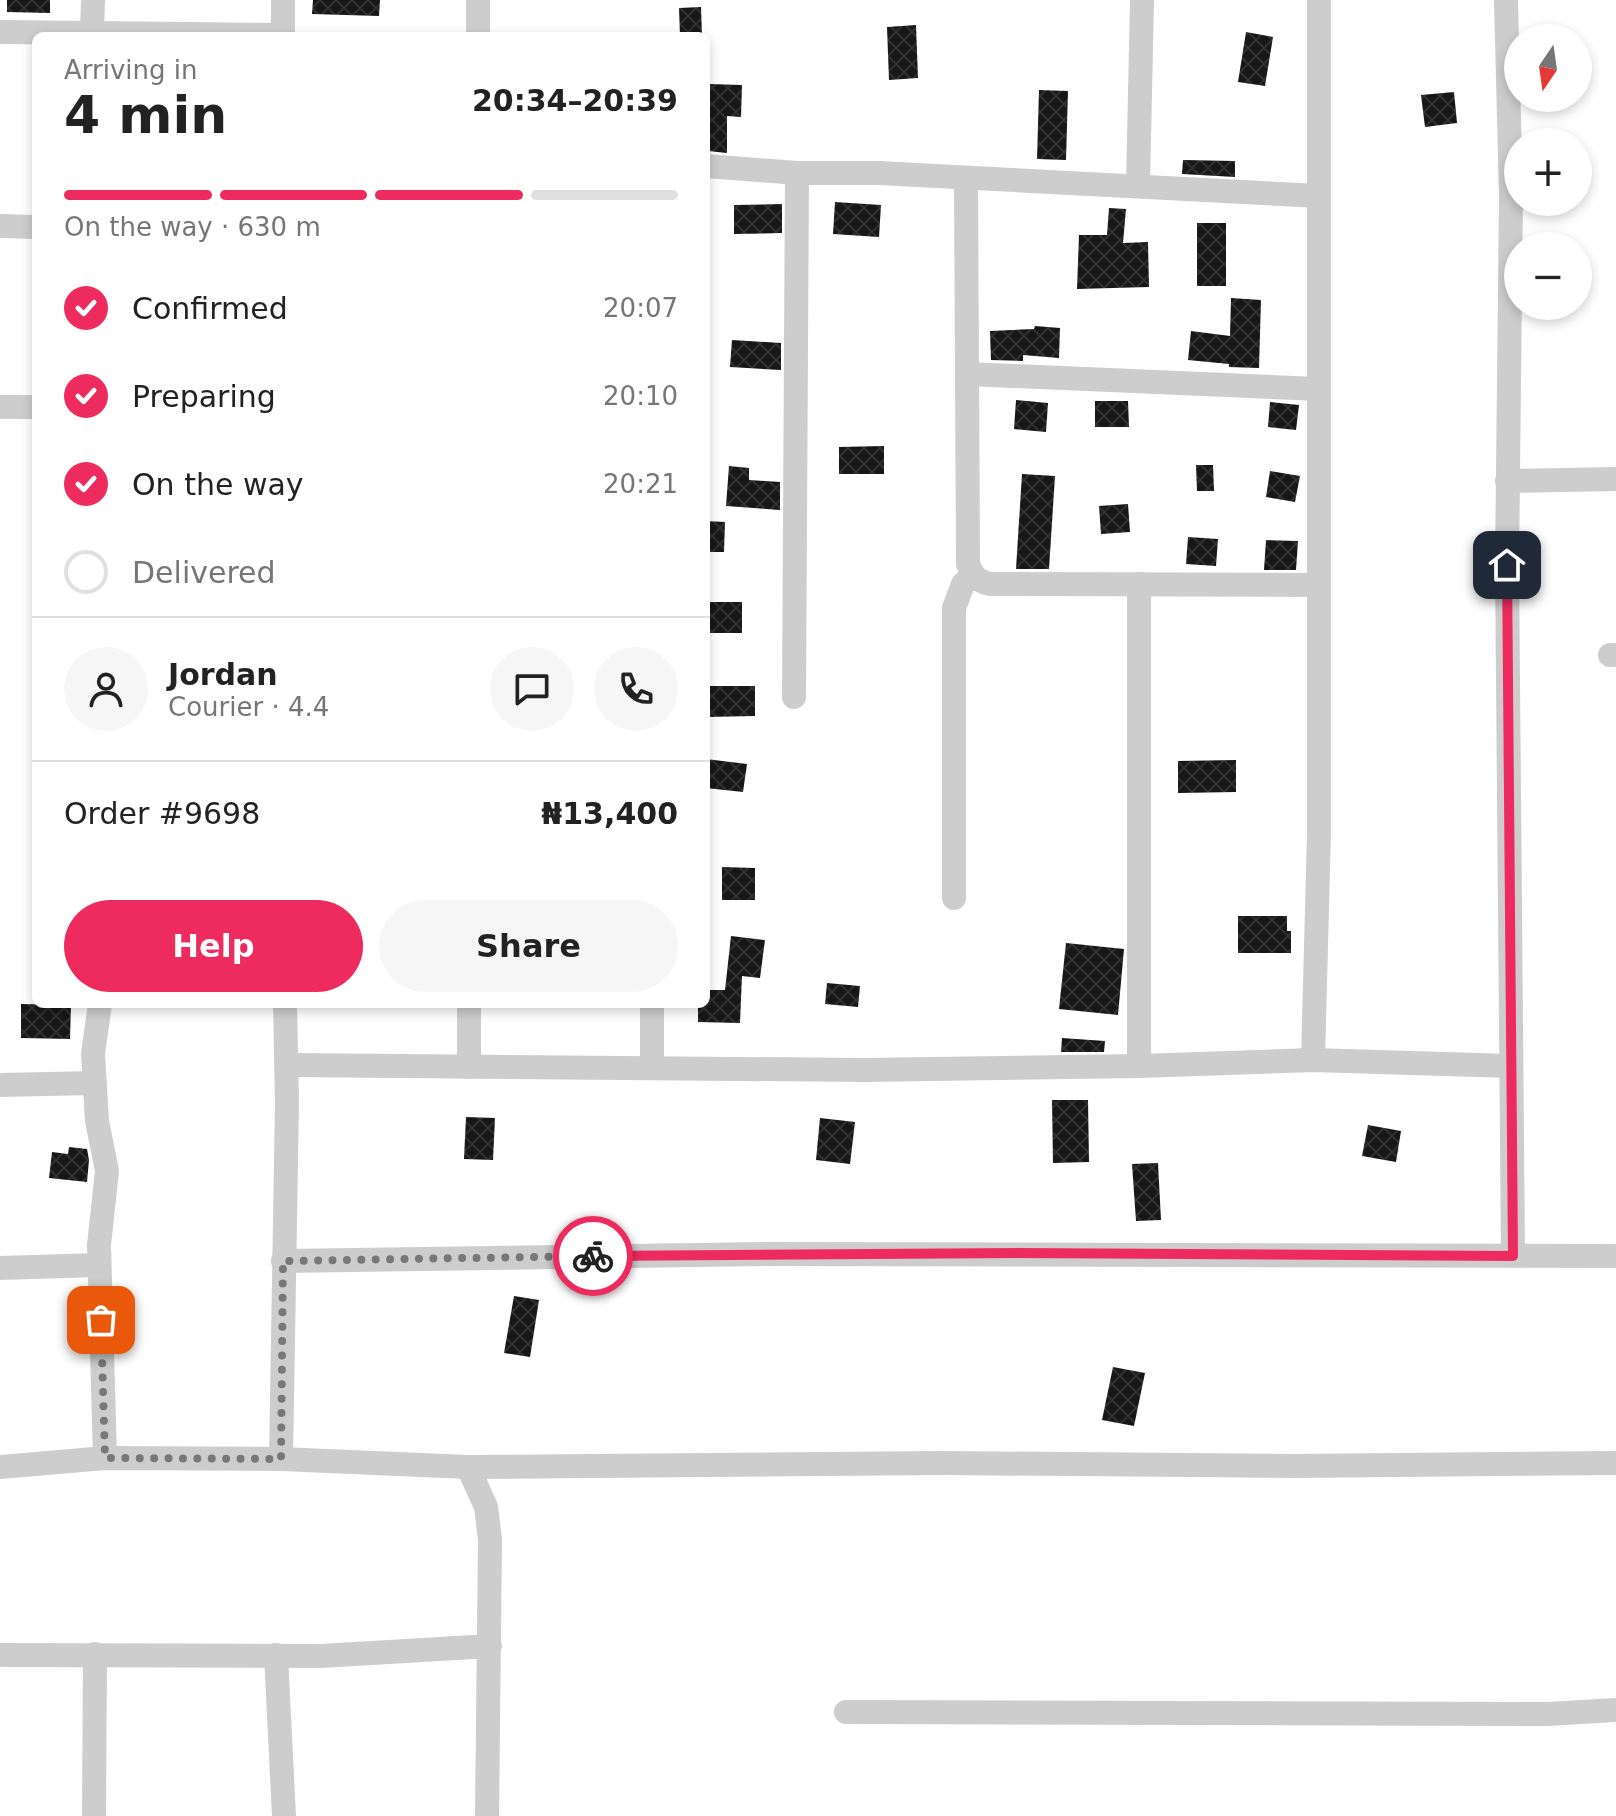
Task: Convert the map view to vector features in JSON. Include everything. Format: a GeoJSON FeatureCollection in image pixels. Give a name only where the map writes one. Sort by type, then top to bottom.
{"type":"FeatureCollection","features":[{"type":"Feature","properties":{"kind":"street"},"geometry":{"type":"LineString","coordinates":[[92,32],[93,0]]}},
{"type":"Feature","properties":{"kind":"street"},"geometry":{"type":"LineString","coordinates":[[283,0],[283,32]]}},
{"type":"Feature","properties":{"kind":"street"},"geometry":{"type":"LineString","coordinates":[[478,0],[478,32]]}},
{"type":"Feature","properties":{"kind":"street"},"geometry":{"type":"LineString","coordinates":[[1138,186],[1142,0]]}},
{"type":"Feature","properties":{"kind":"street"},"geometry":{"type":"LineString","coordinates":[[1313,1060],[1319,832],[1319,0]]}},
{"type":"Feature","properties":{"kind":"street"},"geometry":{"type":"LineString","coordinates":[[1506,0],[1511,197],[1507,481],[1513,1256]]}},
{"type":"Feature","properties":{"kind":"street"},"geometry":{"type":"LineString","coordinates":[[0,32],[32,32]]}},
{"type":"Feature","properties":{"kind":"street"},"geometry":{"type":"LineString","coordinates":[[710,166],[797,173],[879,173],[1318,196]]}},
{"type":"Feature","properties":{"kind":"street"},"geometry":{"type":"LineString","coordinates":[[794,697],[797,173]]}},
{"type":"Feature","properties":{"kind":"street"},"geometry":{"type":"LineString","coordinates":[[966,178],[968,564],[973,575],[980,582],[990,584],[1319,585]]}},
{"type":"Feature","properties":{"kind":"street"},"geometry":{"type":"LineString","coordinates":[[0,226],[32,227]]}},
{"type":"Feature","properties":{"kind":"street"},"geometry":{"type":"LineString","coordinates":[[968,374],[1318,389]]}},
{"type":"Feature","properties":{"kind":"street"},"geometry":{"type":"LineString","coordinates":[[0,407],[32,407]]}},
{"type":"Feature","properties":{"kind":"street"},"geometry":{"type":"LineString","coordinates":[[1507,481],[1616,479]]}},
{"type":"Feature","properties":{"kind":"street"},"geometry":{"type":"LineString","coordinates":[[954,898],[954,608],[963,584],[973,575]]}},
{"type":"Feature","properties":{"kind":"street"},"geometry":{"type":"LineString","coordinates":[[1139,584],[1139,1066]]}},
{"type":"Feature","properties":{"kind":"street"},"geometry":{"type":"LineString","coordinates":[[99,1008],[93,1054],[97,1121],[107,1171],[99,1265],[105,1458]]}},
{"type":"Feature","properties":{"kind":"street"},"geometry":{"type":"LineString","coordinates":[[281,1459],[285,1008]]}},
{"type":"Feature","properties":{"kind":"street"},"geometry":{"type":"LineString","coordinates":[[469,1008],[469,1067]]}},
{"type":"Feature","properties":{"kind":"street"},"geometry":{"type":"LineString","coordinates":[[652,1008],[652,1068]]}},
{"type":"Feature","properties":{"kind":"street"},"geometry":{"type":"LineString","coordinates":[[287,1065],[864,1070],[1313,1060],[1510,1066]]}},
{"type":"Feature","properties":{"kind":"street"},"geometry":{"type":"LineString","coordinates":[[0,1085],[94,1083]]}},
{"type":"Feature","properties":{"kind":"street"},"geometry":{"type":"LineString","coordinates":[[283,1261],[768,1254],[1616,1256]]}},
{"type":"Feature","properties":{"kind":"street"},"geometry":{"type":"LineString","coordinates":[[0,1268],[99,1265]]}},
{"type":"Feature","properties":{"kind":"street"},"geometry":{"type":"LineString","coordinates":[[0,1467],[105,1458],[281,1459],[468,1467],[1616,1463]]}},
{"type":"Feature","properties":{"kind":"street"},"geometry":{"type":"LineString","coordinates":[[468,1467],[486,1507],[490,1539],[487,1816]]}},
{"type":"Feature","properties":{"kind":"street"},"geometry":{"type":"LineString","coordinates":[[0,1655],[321,1656],[490,1646]]}},
{"type":"Feature","properties":{"kind":"street"},"geometry":{"type":"LineString","coordinates":[[94,1816],[95,1654]]}},
{"type":"Feature","properties":{"kind":"street"},"geometry":{"type":"LineString","coordinates":[[276,1655],[284,1816]]}},
{"type":"Feature","properties":{"kind":"street"},"geometry":{"type":"LineString","coordinates":[[846,1712],[1548,1714],[1616,1710]]}},
{"type":"Feature","properties":{"kind":"building"},"geometry":{"type":"Polygon","coordinates":[[[7,0],[50,0],[50,13],[7,12],[7,0]]]}},
{"type":"Feature","properties":{"kind":"building"},"geometry":{"type":"Polygon","coordinates":[[[313,0],[380,0],[379,16],[312,14],[313,0]]]}},
{"type":"Feature","properties":{"kind":"building"},"geometry":{"type":"Polygon","coordinates":[[[701,7],[702,32],[680,32],[679,8],[701,7]]]}},
{"type":"Feature","properties":{"kind":"building"},"geometry":{"type":"Polygon","coordinates":[[[916,25],[918,78],[889,80],[887,27],[916,25]]]}},
{"type":"Feature","properties":{"kind":"building"},"geometry":{"type":"Polygon","coordinates":[[[1246,32],[1273,37],[1265,86],[1238,82],[1246,32]]]}},
{"type":"Feature","properties":{"kind":"building"},"geometry":{"type":"Polygon","coordinates":[[[710,84],[742,85],[741,117],[727,116],[727,153],[710,151],[710,84]]]}},
{"type":"Feature","properties":{"kind":"building"},"geometry":{"type":"Polygon","coordinates":[[[1039,90],[1068,91],[1066,160],[1037,159],[1039,90]]]}},
{"type":"Feature","properties":{"kind":"building"},"geometry":{"type":"Polygon","coordinates":[[[1454,92],[1457,123],[1425,127],[1421,95],[1454,92]]]}},
{"type":"Feature","properties":{"kind":"building"},"geometry":{"type":"Polygon","coordinates":[[[1183,160],[1235,161],[1235,177],[1182,174],[1183,160]]]}},
{"type":"Feature","properties":{"kind":"building"},"geometry":{"type":"Polygon","coordinates":[[[835,202],[881,205],[879,237],[833,234],[835,202]]]}},
{"type":"Feature","properties":{"kind":"building"},"geometry":{"type":"Polygon","coordinates":[[[782,204],[782,233],[734,234],[734,205],[782,204]]]}},
{"type":"Feature","properties":{"kind":"building"},"geometry":{"type":"Polygon","coordinates":[[[1109,208],[1126,209],[1123,243],[1148,242],[1149,287],[1077,289],[1079,235],[1107,235],[1109,208]]]}},
{"type":"Feature","properties":{"kind":"building"},"geometry":{"type":"Polygon","coordinates":[[[1197,223],[1226,223],[1226,286],[1197,286],[1197,223]]]}},
{"type":"Feature","properties":{"kind":"building"},"geometry":{"type":"Polygon","coordinates":[[[1231,298],[1261,300],[1259,368],[1188,360],[1191,331],[1230,336],[1231,298]]]}},
{"type":"Feature","properties":{"kind":"building"},"geometry":{"type":"Polygon","coordinates":[[[1035,326],[1060,328],[1059,358],[1023,355],[1023,361],[991,360],[990,331],[1034,329],[1035,326]]]}},
{"type":"Feature","properties":{"kind":"building"},"geometry":{"type":"Polygon","coordinates":[[[732,340],[781,343],[781,370],[730,367],[732,340]]]}},
{"type":"Feature","properties":{"kind":"building"},"geometry":{"type":"Polygon","coordinates":[[[1016,400],[1048,403],[1046,432],[1014,429],[1016,400]]]}},
{"type":"Feature","properties":{"kind":"building"},"geometry":{"type":"Polygon","coordinates":[[[1095,401],[1128,401],[1129,427],[1095,427],[1095,401]]]}},
{"type":"Feature","properties":{"kind":"building"},"geometry":{"type":"Polygon","coordinates":[[[1270,402],[1299,405],[1296,430],[1268,427],[1270,402]]]}},
{"type":"Feature","properties":{"kind":"building"},"geometry":{"type":"Polygon","coordinates":[[[884,446],[884,474],[839,474],[839,447],[884,446]]]}},
{"type":"Feature","properties":{"kind":"building"},"geometry":{"type":"Polygon","coordinates":[[[1196,465],[1213,465],[1214,491],[1197,491],[1196,465]]]}},
{"type":"Feature","properties":{"kind":"building"},"geometry":{"type":"Polygon","coordinates":[[[729,466],[749,468],[749,480],[780,482],[780,510],[726,506],[729,466]]]}},
{"type":"Feature","properties":{"kind":"building"},"geometry":{"type":"Polygon","coordinates":[[[1270,471],[1300,476],[1295,502],[1266,497],[1270,471]]]}},
{"type":"Feature","properties":{"kind":"building"},"geometry":{"type":"Polygon","coordinates":[[[1022,474],[1055,476],[1049,569],[1016,569],[1022,474]]]}},
{"type":"Feature","properties":{"kind":"building"},"geometry":{"type":"Polygon","coordinates":[[[1128,504],[1130,532],[1101,534],[1099,506],[1128,504]]]}},
{"type":"Feature","properties":{"kind":"building"},"geometry":{"type":"Polygon","coordinates":[[[710,521],[725,522],[724,552],[710,552],[710,521]]]}},
{"type":"Feature","properties":{"kind":"building"},"geometry":{"type":"Polygon","coordinates":[[[1188,537],[1218,539],[1216,566],[1186,564],[1188,537]]]}},
{"type":"Feature","properties":{"kind":"building"},"geometry":{"type":"Polygon","coordinates":[[[1266,540],[1298,541],[1296,570],[1264,570],[1266,540]]]}},
{"type":"Feature","properties":{"kind":"building"},"geometry":{"type":"Polygon","coordinates":[[[710,602],[742,602],[742,633],[710,633],[710,602]]]}},
{"type":"Feature","properties":{"kind":"building"},"geometry":{"type":"Polygon","coordinates":[[[710,686],[755,686],[755,716],[710,717],[710,686]]]}},
{"type":"Feature","properties":{"kind":"building"},"geometry":{"type":"Polygon","coordinates":[[[710,759],[747,764],[743,792],[710,788],[710,759]]]}},
{"type":"Feature","properties":{"kind":"building"},"geometry":{"type":"Polygon","coordinates":[[[1236,760],[1236,792],[1178,793],[1178,761],[1236,760]]]}},
{"type":"Feature","properties":{"kind":"building"},"geometry":{"type":"Polygon","coordinates":[[[722,867],[755,868],[755,900],[722,900],[722,867]]]}},
{"type":"Feature","properties":{"kind":"building"},"geometry":{"type":"Polygon","coordinates":[[[1238,916],[1287,916],[1291,953],[1238,953],[1238,916]]]}},
{"type":"Feature","properties":{"kind":"building"},"geometry":{"type":"Polygon","coordinates":[[[731,936],[765,940],[760,978],[742,976],[740,1023],[698,1022],[698,1008],[710,1008],[710,990],[725,990],[731,936]]]}},
{"type":"Feature","properties":{"kind":"building"},"geometry":{"type":"Polygon","coordinates":[[[1066,943],[1124,949],[1118,1015],[1059,1009],[1066,943]]]}},
{"type":"Feature","properties":{"kind":"building"},"geometry":{"type":"Polygon","coordinates":[[[827,983],[860,986],[858,1007],[825,1004],[827,983]]]}},
{"type":"Feature","properties":{"kind":"building"},"geometry":{"type":"Polygon","coordinates":[[[21,1004],[32,1004],[32,1008],[71,1008],[70,1039],[21,1038],[21,1004]]]}},
{"type":"Feature","properties":{"kind":"building"},"geometry":{"type":"Polygon","coordinates":[[[1062,1038],[1105,1041],[1104,1052],[1061,1052],[1062,1038]]]}},
{"type":"Feature","properties":{"kind":"building"},"geometry":{"type":"Polygon","coordinates":[[[1052,1100],[1088,1100],[1089,1162],[1053,1163],[1052,1100]]]}},
{"type":"Feature","properties":{"kind":"building"},"geometry":{"type":"Polygon","coordinates":[[[466,1117],[495,1118],[493,1160],[464,1159],[466,1117]]]}},
{"type":"Feature","properties":{"kind":"building"},"geometry":{"type":"Polygon","coordinates":[[[820,1118],[855,1122],[850,1164],[816,1160],[820,1118]]]}},
{"type":"Feature","properties":{"kind":"building"},"geometry":{"type":"Polygon","coordinates":[[[1368,1125],[1401,1131],[1396,1162],[1362,1156],[1368,1125]]]}},
{"type":"Feature","properties":{"kind":"building"},"geometry":{"type":"Polygon","coordinates":[[[69,1147],[87,1149],[87,1182],[49,1178],[52,1152],[68,1154],[69,1147]]]}},
{"type":"Feature","properties":{"kind":"building"},"geometry":{"type":"Polygon","coordinates":[[[1158,1163],[1161,1220],[1136,1221],[1132,1164],[1158,1163]]]}},
{"type":"Feature","properties":{"kind":"building"},"geometry":{"type":"Polygon","coordinates":[[[514,1296],[539,1300],[530,1357],[504,1353],[514,1296]]]}},
{"type":"Feature","properties":{"kind":"building"},"geometry":{"type":"Polygon","coordinates":[[[1113,1367],[1145,1373],[1134,1426],[1102,1420],[1113,1367]]]}},
{"type":"Feature","properties":{"kind":"way so far"},"geometry":{"type":"LineString","coordinates":[[101,1320],[105,1458],[281,1459],[283,1261],[593,1256]]}},
{"type":"Feature","properties":{"kind":"route"},"geometry":{"type":"LineString","coordinates":[[593,1256],[1017,1253],[1513,1256],[1507,565]]}}]}
